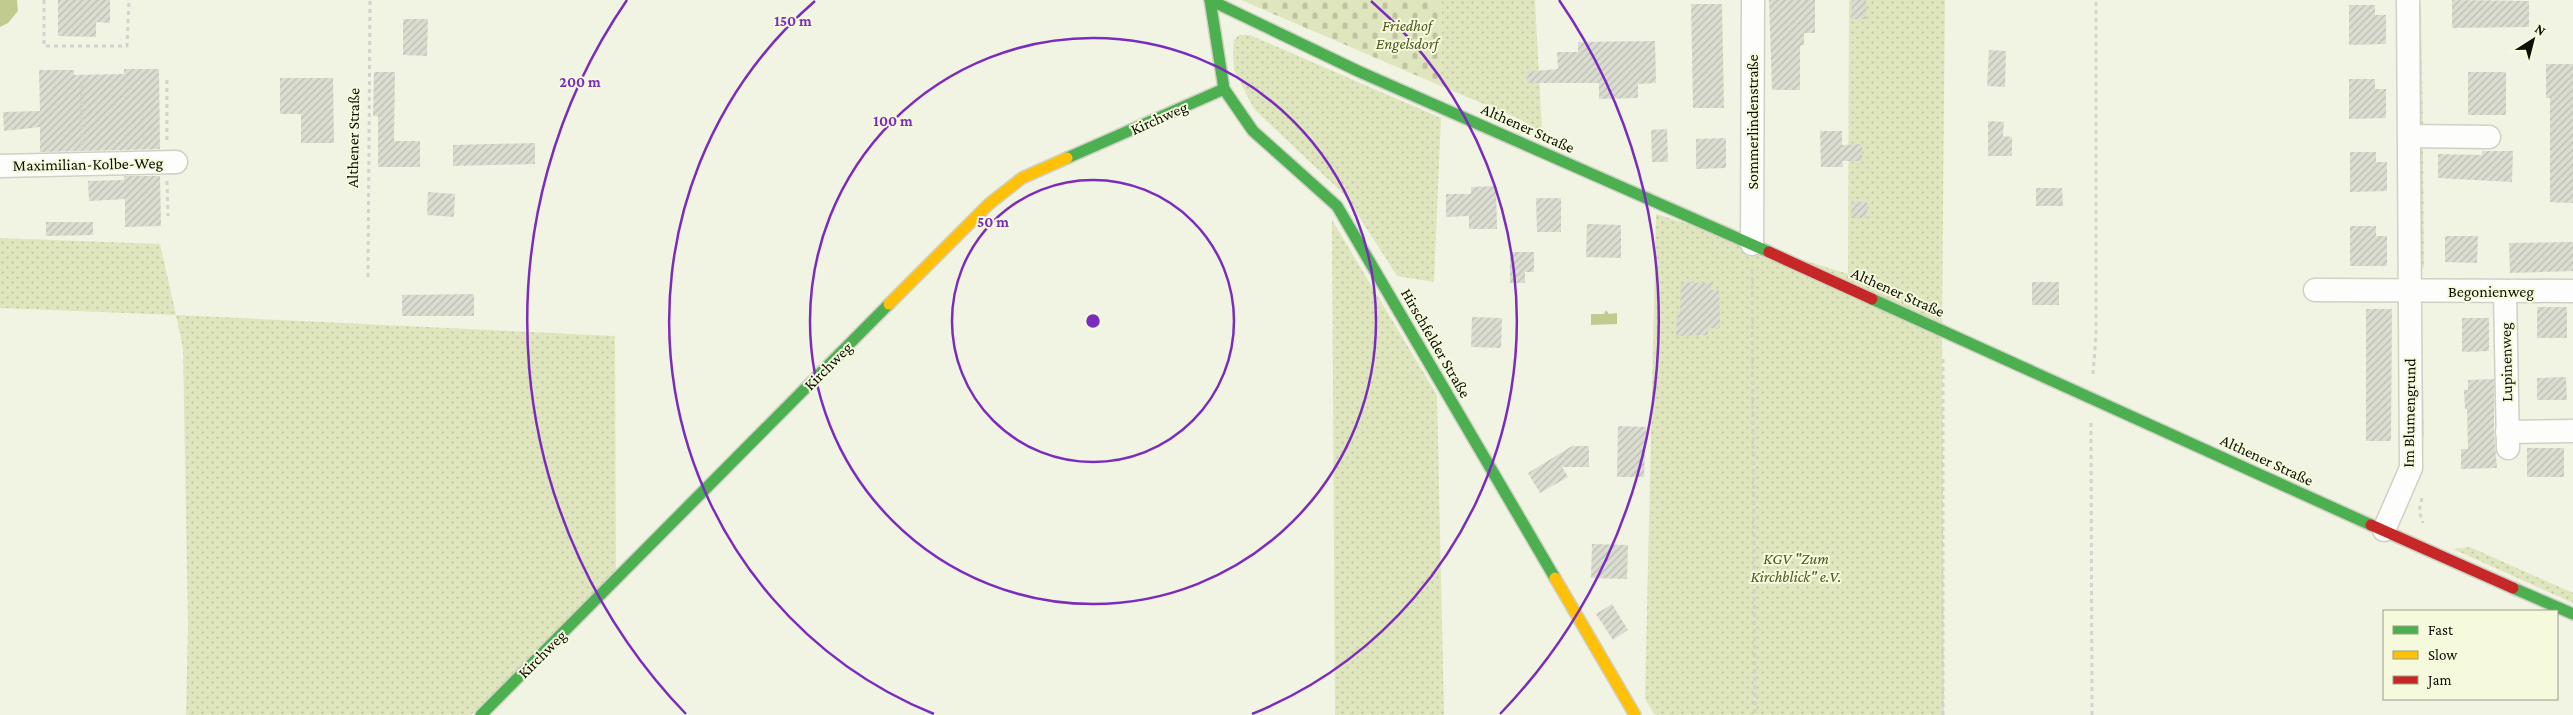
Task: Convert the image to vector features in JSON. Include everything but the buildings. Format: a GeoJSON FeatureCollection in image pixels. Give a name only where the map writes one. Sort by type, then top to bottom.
{"type":"FeatureCollection","features":[{"type":"Feature","properties":{"kind":"street","name":"Hirschfelder Straße"},"geometry":{"type":"LineString","coordinates":[[1210,0],[1224,89],[1253,131],[1337,206],[1635,715]]}},
{"type":"Feature","properties":{"kind":"street","name":"Althener Straße"},"geometry":{"type":"LineString","coordinates":[[1210,0],[1368,76],[1752,244],[2573,614]]}},
{"type":"Feature","properties":{"kind":"street","name":"Sommerlindenstraße"},"geometry":{"type":"LineString","coordinates":[[1752,0],[1752,244]]}},
{"type":"Feature","properties":{"kind":"street","name":"Im Blumengrund"},"geometry":{"type":"LineString","coordinates":[[2384,530],[2411,468],[2408,0]]}},
{"type":"Feature","properties":{"kind":"street","name":"Kirchweg"},"geometry":{"type":"LineString","coordinates":[[481,715],[989,204],[1022,178],[1224,89]]}},
{"type":"Feature","properties":{"kind":"street"},"geometry":{"type":"LineString","coordinates":[[2410,136],[2489,137]]}},
{"type":"Feature","properties":{"kind":"street","name":"Maximilian-Kolbe-Weg"},"geometry":{"type":"LineString","coordinates":[[0,166],[176,162]]}},
{"type":"Feature","properties":{"kind":"street"},"geometry":{"type":"LineString","coordinates":[[2315,290],[2409,291]]}},
{"type":"Feature","properties":{"kind":"street","name":"Begonienweg"},"geometry":{"type":"LineString","coordinates":[[2409,291],[2573,291]]}},
{"type":"Feature","properties":{"kind":"street","name":"Lupinenweg"},"geometry":{"type":"LineString","coordinates":[[2505,292],[2508,440],[2573,431]]}},
{"type":"Feature","properties":{"kind":"path"},"geometry":{"type":"LineString","coordinates":[[44,0],[44,46],[127,46],[129,0]]}},
{"type":"Feature","properties":{"kind":"path","name":"Althener Straße"},"geometry":{"type":"LineString","coordinates":[[368,277],[370,0]]}},
{"type":"Feature","properties":{"kind":"path"},"geometry":{"type":"LineString","coordinates":[[2092,715],[2091,397],[2096,336],[2096,0]]}},
{"type":"Feature","properties":{"kind":"path"},"geometry":{"type":"LineString","coordinates":[[82,81],[82,164]]}},
{"type":"Feature","properties":{"kind":"path"},"geometry":{"type":"LineString","coordinates":[[1752,244],[1755,715]]}},
{"type":"Feature","properties":{"kind":"path"},"geometry":{"type":"LineString","coordinates":[[1943,330],[1943,715]]}},
{"type":"Feature","properties":{"kind":"green space","name":"Friedhof Engelsdorf"},"geometry":{"type":"Polygon","coordinates":[[[1241,0],[1442,0],[1441,86],[1241,0]]]}},
{"type":"Feature","properties":{"kind":"green space"},"geometry":{"type":"Polygon","coordinates":[[[1442,0],[1535,0],[1542,132],[1517,118],[1441,86],[1442,0]]]}},
{"type":"Feature","properties":{"kind":"green space","name":"KGV \"Zum Kirchblick\" e.V."},"geometry":{"type":"Polygon","coordinates":[[[1849,0],[1945,0],[1942,319],[1944,715],[1655,715],[1645,699],[1656,214],[1848,274],[1849,0]]]}},
{"type":"Feature","properties":{"kind":"green space"},"geometry":{"type":"Polygon","coordinates":[[[2418,0],[2421,6],[2423,128],[2417,128],[2418,0]]]}},
{"type":"Feature","properties":{"kind":"green space"},"geometry":{"type":"Polygon","coordinates":[[[1239,35],[1250,35],[1441,118],[1434,282],[1397,276],[1346,196],[1254,109],[1234,70],[1234,40],[1239,35]]]}},
{"type":"Feature","properties":{"kind":"green space"},"geometry":{"type":"Polygon","coordinates":[[[2423,145],[2424,266],[2421,271],[2418,149],[2423,145]]]}},
{"type":"Feature","properties":{"kind":"green space"},"geometry":{"type":"Polygon","coordinates":[[[1332,220],[1437,395],[1444,715],[1335,715],[1332,220]]]}},
{"type":"Feature","properties":{"kind":"green space"},"geometry":{"type":"Polygon","coordinates":[[[0,238],[160,244],[176,315],[0,308],[0,238]]]}},
{"type":"Feature","properties":{"kind":"green space"},"geometry":{"type":"Polygon","coordinates":[[[2419,314],[2422,317],[2424,438],[2419,437],[2419,314]]]}},
{"type":"Feature","properties":{"kind":"green space"},"geometry":{"type":"Polygon","coordinates":[[[176,315],[615,336],[616,570],[471,715],[186,715],[188,625],[183,349],[176,315]]]}},
{"type":"Feature","properties":{"kind":"green space"},"geometry":{"type":"Polygon","coordinates":[[[2470,547],[2573,593],[2573,603],[2453,549],[2470,547]]]}},
{"type":"Feature","properties":{"kind":"shaded area"},"geometry":{"type":"Polygon","coordinates":[[[0,0],[17,0],[18,11],[8,23],[0,27],[0,0]]]}},
{"type":"Feature","properties":{"kind":"shaded area"},"geometry":{"type":"Polygon","coordinates":[[[1606,310],[1609,314],[1617,313],[1617,324],[1591,325],[1591,314],[1604,314],[1606,310]]]}},
{"type":"Feature","properties":{"kind":"traffic: fast"},"geometry":{"type":"LineString","coordinates":[[1210,0],[1360,72],[1769,252]]}},
{"type":"Feature","properties":{"kind":"traffic: fast"},"geometry":{"type":"LineString","coordinates":[[1210,0],[1224,89],[1253,131],[1337,206],[1555,578]]}},
{"type":"Feature","properties":{"kind":"traffic: fast"},"geometry":{"type":"LineString","coordinates":[[1067,158],[1224,89]]}},
{"type":"Feature","properties":{"kind":"traffic: fast"},"geometry":{"type":"LineString","coordinates":[[1872,299],[2371,525]]}},
{"type":"Feature","properties":{"kind":"traffic: fast"},"geometry":{"type":"LineString","coordinates":[[481,715],[889,304]]}},
{"type":"Feature","properties":{"kind":"traffic: fast"},"geometry":{"type":"LineString","coordinates":[[2513,588],[2573,614]]}},
{"type":"Feature","properties":{"kind":"traffic: slow"},"geometry":{"type":"LineString","coordinates":[[889,304],[989,204],[1022,178],[1067,158]]}},
{"type":"Feature","properties":{"kind":"traffic: slow"},"geometry":{"type":"LineString","coordinates":[[1555,578],[1635,715]]}},
{"type":"Feature","properties":{"kind":"traffic: jam"},"geometry":{"type":"LineString","coordinates":[[1769,252],[1872,299]]}},
{"type":"Feature","properties":{"kind":"traffic: jam"},"geometry":{"type":"LineString","coordinates":[[2371,525],[2513,588]]}}]}
